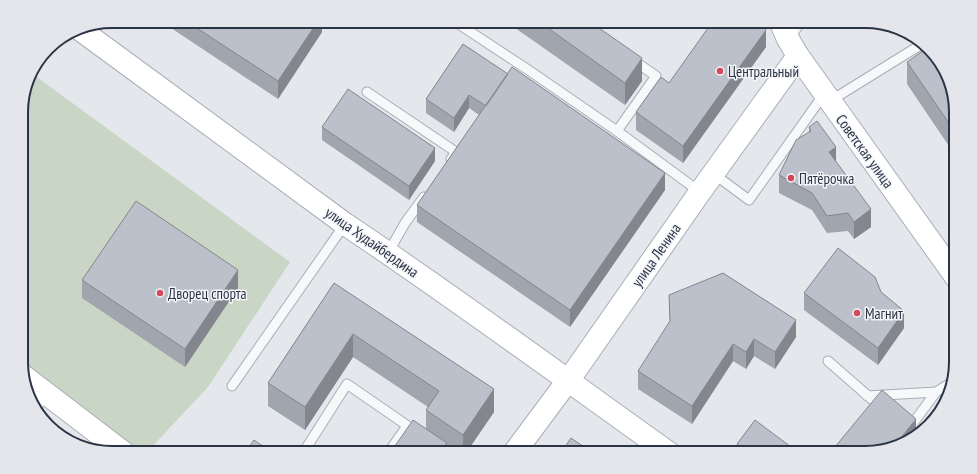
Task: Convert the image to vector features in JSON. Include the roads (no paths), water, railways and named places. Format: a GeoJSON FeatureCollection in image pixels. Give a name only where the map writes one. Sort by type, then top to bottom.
{"type":"FeatureCollection","features":[{"type":"Feature","properties":{"kind":"street","name":"улица Худайбердина"},"geometry":{"type":"LineString","coordinates":[[84,32],[345,224],[568,380],[659,446]]}},
{"type":"Feature","properties":{"kind":"street","name":"Советская улица"},"geometry":{"type":"LineString","coordinates":[[789,39],[827,97],[949,267]]}},
{"type":"Feature","properties":{"kind":"street","name":"улица Ленина"},"geometry":{"type":"LineString","coordinates":[[519,446],[568,380],[714,174],[789,39]]}},
{"type":"Feature","properties":{"kind":"street"},"geometry":{"type":"LineString","coordinates":[[32,388],[42,401],[113,446]]}},
{"type":"Feature","properties":{"kind":"lane"},"geometry":{"type":"LineString","coordinates":[[465,28],[617,131],[700,192]]}},
{"type":"Feature","properties":{"kind":"lane"},"geometry":{"type":"LineString","coordinates":[[789,39],[797,28]]}},
{"type":"Feature","properties":{"kind":"lane"},"geometry":{"type":"LineString","coordinates":[[714,174],[750,200],[827,97],[920,48]]}},
{"type":"Feature","properties":{"kind":"lane"},"geometry":{"type":"LineString","coordinates":[[617,131],[656,76],[623,53]]}},
{"type":"Feature","properties":{"kind":"lane"},"geometry":{"type":"LineString","coordinates":[[367,92],[456,152],[448,164]]}},
{"type":"Feature","properties":{"kind":"lane"},"geometry":{"type":"LineString","coordinates":[[388,253],[405,224],[431,188]]}},
{"type":"Feature","properties":{"kind":"lane"},"geometry":{"type":"LineString","coordinates":[[232,386],[345,224]]}},
{"type":"Feature","properties":{"kind":"lane"},"geometry":{"type":"LineString","coordinates":[[828,362],[890,415]]}},
{"type":"Feature","properties":{"kind":"lane"},"geometry":{"type":"LineString","coordinates":[[307,446],[347,384],[424,437]]}},
{"type":"Feature","properties":{"kind":"lane"},"geometry":{"type":"LineString","coordinates":[[911,433],[905,428],[936,392],[946,386]]}},
{"type":"Feature","properties":{"kind":"lane"},"geometry":{"type":"LineString","coordinates":[[867,396],[936,392]]}},
{"type":"Feature","properties":{"kind":"lane"},"geometry":{"type":"LineString","coordinates":[[393,446],[407,426]]}},
{"type":"Feature","properties":{"kind":"place","name":"Центральный"},"geometry":{"type":"Point","coordinates":[720,71]}},
{"type":"Feature","properties":{"kind":"place","name":"Пятёрочка"},"geometry":{"type":"Point","coordinates":[791,178]}},
{"type":"Feature","properties":{"kind":"place","name":"Дворец спорта"},"geometry":{"type":"Point","coordinates":[160,293]}},
{"type":"Feature","properties":{"kind":"place","name":"Магнит"},"geometry":{"type":"Point","coordinates":[857,313]}}]}
